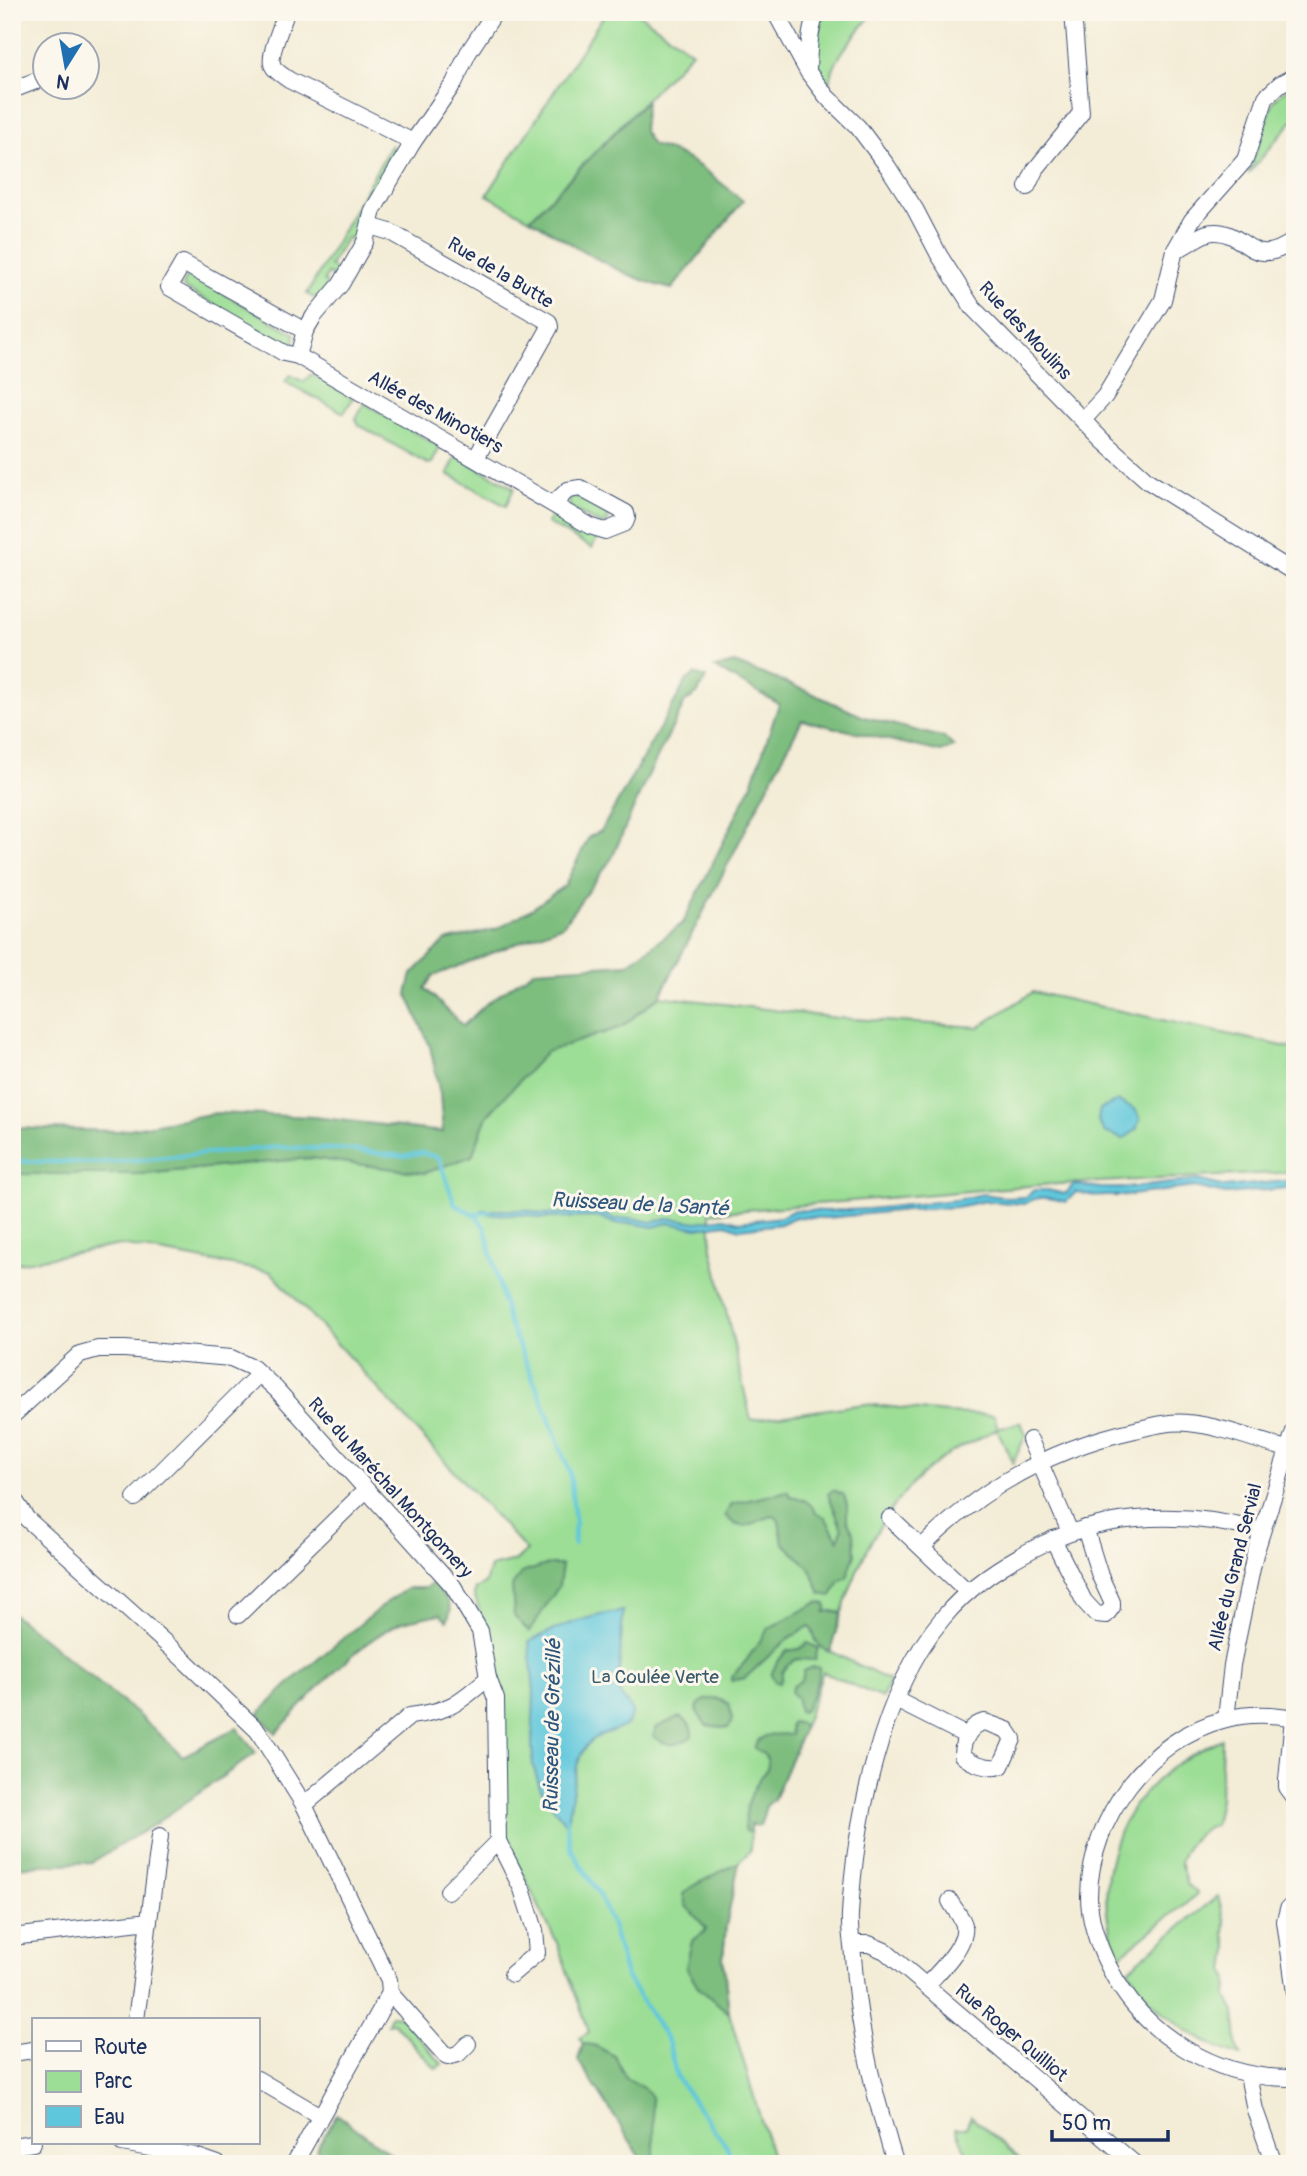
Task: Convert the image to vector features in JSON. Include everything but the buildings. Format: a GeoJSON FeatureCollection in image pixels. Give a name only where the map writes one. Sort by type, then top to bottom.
{"type":"FeatureCollection","features":[{"type":"Feature","properties":{"kind":"street"},"geometry":{"type":"LineString","coordinates":[[286,12],[273,54],[272,64],[276,71],[413,142]]}},
{"type":"Feature","properties":{"kind":"street"},"geometry":{"type":"LineString","coordinates":[[298,356],[305,331],[321,306],[341,284],[365,242],[373,210],[413,142],[454,83],[468,53],[495,12]]}},
{"type":"Feature","properties":{"kind":"street"},"geometry":{"type":"LineString","coordinates":[[808,72],[810,32],[817,12]]}},
{"type":"Feature","properties":{"kind":"street"},"geometry":{"type":"LineString","coordinates":[[1027,187],[1035,170],[1082,113],[1073,12]]}},
{"type":"Feature","properties":{"kind":"street","name":"Rue des Moulins"},"geometry":{"type":"LineString","coordinates":[[778,14],[808,72],[827,97],[858,127],[888,167],[973,308],[1120,458],[1148,481],[1295,573]]}},
{"type":"Feature","properties":{"kind":"street"},"geometry":{"type":"LineString","coordinates":[[789,36],[799,37],[810,32]]}},
{"type":"Feature","properties":{"kind":"street"},"geometry":{"type":"LineString","coordinates":[[1083,420],[1105,396],[1163,300],[1175,250],[1192,220],[1245,160],[1266,97],[1280,84],[1295,76]]}},
{"type":"Feature","properties":{"kind":"street"},"geometry":{"type":"LineString","coordinates":[[12,90],[32,82]]}},
{"type":"Feature","properties":{"kind":"street","name":"Rue de la Butte"},"geometry":{"type":"LineString","coordinates":[[370,226],[390,232],[549,322],[550,327],[476,458]]}},
{"type":"Feature","properties":{"kind":"street"},"geometry":{"type":"LineString","coordinates":[[1175,250],[1209,232],[1221,232],[1250,249],[1266,252],[1280,249],[1295,240]]}},
{"type":"Feature","properties":{"kind":"street","name":"Allée des Minotiers"},"geometry":{"type":"LineString","coordinates":[[305,331],[183,262],[170,287],[284,353],[298,356],[554,503]]}},
{"type":"Feature","properties":{"kind":"street","name":"Rue du Maréchal Montgomery"},"geometry":{"type":"LineString","coordinates":[[12,1416],[80,1353],[98,1349],[231,1358],[243,1362],[276,1389],[453,1586],[471,1613],[483,1643],[488,1678],[496,1699],[498,1841],[522,1889],[535,1930],[537,1953],[512,1974]]}},
{"type":"Feature","properties":{"kind":"street"},"geometry":{"type":"LineString","coordinates":[[135,1498],[259,1374]]}},
{"type":"Feature","properties":{"kind":"street"},"geometry":{"type":"LineString","coordinates":[[922,1547],[990,1489],[1040,1462],[1102,1438],[1186,1422],[1287,1449]]}},
{"type":"Feature","properties":{"kind":"street","name":"Allée du Grand Servial"},"geometry":{"type":"LineString","coordinates":[[1226,1718],[1232,1665],[1261,1531],[1295,1428]]}},
{"type":"Feature","properties":{"kind":"street"},"geometry":{"type":"LineString","coordinates":[[1030,1440],[1112,1602],[1106,1615],[1096,1614],[1084,1601],[1053,1539]]}},
{"type":"Feature","properties":{"kind":"street"},"geometry":{"type":"LineString","coordinates":[[238,1615],[365,1491]]}},
{"type":"Feature","properties":{"kind":"street"},"geometry":{"type":"LineString","coordinates":[[12,1496],[27,1519],[242,1713],[271,1750],[304,1805],[389,1980],[390,1993],[294,2164]]}},
{"type":"Feature","properties":{"kind":"street"},"geometry":{"type":"LineString","coordinates":[[896,2164],[867,2064],[855,1983],[849,1916],[861,1817],[875,1762],[896,1700],[925,1644],[942,1619],[968,1592],[1005,1563],[1077,1530],[1128,1520],[1178,1517],[1224,1522],[1261,1531]]}},
{"type":"Feature","properties":{"kind":"street"},"geometry":{"type":"LineString","coordinates":[[890,1518],[968,1592]]}},
{"type":"Feature","properties":{"kind":"street"},"geometry":{"type":"LineString","coordinates":[[304,1805],[410,1716],[454,1706],[488,1678]]}},
{"type":"Feature","properties":{"kind":"street"},"geometry":{"type":"LineString","coordinates":[[896,1700],[967,1735]]}},
{"type":"Feature","properties":{"kind":"street"},"geometry":{"type":"LineString","coordinates":[[1295,1798],[1287,1787],[1294,1718],[1262,1714],[1226,1718],[1184,1737],[1155,1758],[1116,1802],[1094,1857],[1089,1898],[1103,1956],[1119,1986],[1140,2012],[1175,2043],[1214,2063],[1248,2075],[1295,2078]]}},
{"type":"Feature","properties":{"kind":"street"},"geometry":{"type":"LineString","coordinates":[[136,2018],[160,1836]]}},
{"type":"Feature","properties":{"kind":"street"},"geometry":{"type":"LineString","coordinates":[[448,1891],[498,1841]]}},
{"type":"Feature","properties":{"kind":"street","name":"Rue Roger Quilliot"},"geometry":{"type":"LineString","coordinates":[[926,1986],[955,1953],[965,1934],[964,1922],[950,1901]]}},
{"type":"Feature","properties":{"kind":"street"},"geometry":{"type":"LineString","coordinates":[[1295,1902],[1288,1909],[1286,1921],[1295,1993]]}},
{"type":"Feature","properties":{"kind":"street"},"geometry":{"type":"LineString","coordinates":[[12,1937],[149,1921]]}},
{"type":"Feature","properties":{"kind":"street","name":"Rue Roger Quilliot"},"geometry":{"type":"LineString","coordinates":[[852,1944],[869,1944],[885,1951],[1135,2164]]}},
{"type":"Feature","properties":{"kind":"street"},"geometry":{"type":"LineString","coordinates":[[390,1993],[447,2057],[458,2054],[468,2044]]}},
{"type":"Feature","properties":{"kind":"street"},"geometry":{"type":"LineString","coordinates":[[12,2053],[32,2050]]}},
{"type":"Feature","properties":{"kind":"street"},"geometry":{"type":"LineString","coordinates":[[1248,2075],[1255,2110],[1274,2164]]}},
{"type":"Feature","properties":{"kind":"street"},"geometry":{"type":"LineString","coordinates":[[259,2080],[320,2116]]}},
{"type":"Feature","properties":{"kind":"street"},"geometry":{"type":"LineString","coordinates":[[12,2146],[32,2143]]}},
{"type":"Feature","properties":{"kind":"street"},"geometry":{"type":"LineString","coordinates":[[128,2144],[195,2156],[218,2164]]}},
{"type":"Feature","properties":{"kind":"green space"},"geometry":{"type":"Polygon","coordinates":[[[606,12],[636,12],[692,52],[530,219],[487,195],[606,12]]]}},
{"type":"Feature","properties":{"kind":"green space"},"geometry":{"type":"Polygon","coordinates":[[[825,12],[874,12],[841,54],[829,84],[819,67],[816,49],[818,30],[825,12]]]}},
{"type":"Feature","properties":{"kind":"green space"},"geometry":{"type":"Polygon","coordinates":[[[1295,86],[1295,118],[1248,174],[1274,100],[1282,92],[1295,86]]]}},
{"type":"Feature","properties":{"kind":"green space"},"geometry":{"type":"Polygon","coordinates":[[[646,101],[643,131],[652,145],[690,161],[743,201],[672,289],[616,269],[530,219],[646,101]]]}},
{"type":"Feature","properties":{"kind":"green space"},"geometry":{"type":"Polygon","coordinates":[[[391,145],[397,155],[364,214],[358,242],[347,237],[330,266],[341,273],[336,277],[328,274],[324,281],[329,286],[317,300],[307,294],[391,145]]]}},
{"type":"Feature","properties":{"kind":"green space"},"geometry":{"type":"Polygon","coordinates":[[[192,276],[295,334],[294,343],[288,347],[183,287],[186,278],[192,276]]]}},
{"type":"Feature","properties":{"kind":"green space"},"geometry":{"type":"Polygon","coordinates":[[[311,374],[353,398],[344,413],[285,382],[290,375],[304,382],[311,374]]]}},
{"type":"Feature","properties":{"kind":"green space"},"geometry":{"type":"Polygon","coordinates":[[[364,403],[440,447],[432,463],[428,464],[359,425],[356,419],[364,403]]]}},
{"type":"Feature","properties":{"kind":"green space"},"geometry":{"type":"Polygon","coordinates":[[[456,456],[514,488],[506,506],[448,474],[456,456]]]}},
{"type":"Feature","properties":{"kind":"green space"},"geometry":{"type":"Polygon","coordinates":[[[576,495],[608,511],[608,521],[602,525],[570,508],[569,498],[576,495]]]}},
{"type":"Feature","properties":{"kind":"green space"},"geometry":{"type":"Polygon","coordinates":[[[555,510],[599,535],[592,548],[547,523],[555,510]]]}},
{"type":"Feature","properties":{"kind":"green space"},"geometry":{"type":"Polygon","coordinates":[[[734,663],[807,691],[864,717],[945,738],[954,747],[941,752],[802,720],[660,996],[621,1027],[546,1052],[487,1116],[472,1156],[424,1173],[311,1158],[143,1174],[12,1174],[12,1128],[118,1131],[216,1113],[314,1117],[443,1132],[440,1094],[430,1046],[407,994],[412,974],[445,941],[496,929],[533,908],[565,885],[589,837],[601,831],[687,680],[695,674],[706,678],[697,694],[685,702],[643,786],[612,858],[563,925],[433,976],[425,988],[463,1026],[487,1003],[535,970],[628,964],[683,923],[752,784],[779,704],[715,668],[734,663]]]}},
{"type":"Feature","properties":{"kind":"green space","name":"La Coulée Verte"},"geometry":{"type":"Polygon","coordinates":[[[1033,992],[1292,1048],[1295,1052],[1295,1172],[1040,1185],[710,1213],[712,1249],[751,1420],[864,1404],[994,1415],[998,1429],[1021,1422],[1026,1435],[1013,1463],[997,1429],[954,1451],[929,1469],[888,1513],[873,1538],[848,1593],[830,1651],[890,1681],[882,1698],[823,1672],[774,1799],[766,1806],[760,1826],[751,1825],[750,1851],[739,1862],[726,1926],[723,1958],[729,2013],[774,2164],[645,2164],[578,2060],[583,2044],[579,2038],[589,2032],[557,1943],[505,1838],[499,1669],[474,1594],[475,1589],[485,1584],[490,1567],[515,1561],[527,1551],[271,1272],[121,1245],[12,1264],[12,1174],[143,1174],[311,1158],[425,1173],[472,1156],[487,1116],[546,1051],[621,1027],[660,996],[837,1018],[979,1027],[1033,992]]]}},
{"type":"Feature","properties":{"kind":"green space"},"geometry":{"type":"Polygon","coordinates":[[[833,1490],[844,1495],[847,1520],[854,1533],[855,1554],[847,1577],[840,1581],[832,1596],[821,1594],[810,1568],[783,1543],[779,1521],[775,1516],[744,1526],[732,1522],[725,1515],[732,1504],[788,1491],[790,1496],[806,1501],[817,1514],[825,1517],[838,1540],[842,1529],[828,1494],[833,1490]]]}},
{"type":"Feature","properties":{"kind":"green space"},"geometry":{"type":"Polygon","coordinates":[[[546,1565],[562,1565],[559,1586],[529,1632],[514,1616],[512,1586],[521,1573],[546,1565]]]}},
{"type":"Feature","properties":{"kind":"green space"},"geometry":{"type":"Polygon","coordinates":[[[433,1583],[447,1599],[451,1610],[447,1621],[440,1614],[403,1622],[382,1633],[333,1673],[276,1733],[258,1714],[295,1678],[387,1602],[408,1588],[425,1588],[433,1583]]]}},
{"type":"Feature","properties":{"kind":"green space"},"geometry":{"type":"Polygon","coordinates":[[[818,1602],[826,1604],[825,1612],[841,1613],[830,1652],[818,1644],[809,1626],[783,1643],[745,1678],[731,1681],[731,1677],[769,1628],[818,1602]]]}},
{"type":"Feature","properties":{"kind":"green space"},"geometry":{"type":"Polygon","coordinates":[[[12,1613],[137,1714],[183,1756],[237,1728],[256,1753],[155,1824],[92,1862],[12,1867],[12,1613]]]}},
{"type":"Feature","properties":{"kind":"green space"},"geometry":{"type":"Polygon","coordinates":[[[808,1643],[818,1648],[815,1660],[797,1659],[788,1664],[782,1672],[779,1683],[775,1682],[771,1675],[777,1662],[787,1651],[799,1649],[808,1643]]]}},
{"type":"Feature","properties":{"kind":"green space"},"geometry":{"type":"Polygon","coordinates":[[[813,1667],[819,1668],[816,1684],[805,1709],[803,1712],[799,1711],[797,1700],[791,1693],[792,1687],[802,1680],[804,1671],[813,1667]]]}},
{"type":"Feature","properties":{"kind":"green space"},"geometry":{"type":"Polygon","coordinates":[[[716,1698],[729,1704],[732,1720],[728,1728],[706,1725],[697,1712],[698,1705],[705,1700],[716,1698]]]}},
{"type":"Feature","properties":{"kind":"green space"},"geometry":{"type":"Polygon","coordinates":[[[679,1717],[689,1724],[692,1736],[673,1744],[654,1737],[655,1728],[679,1717]]]}},
{"type":"Feature","properties":{"kind":"green space"},"geometry":{"type":"Polygon","coordinates":[[[792,1722],[802,1724],[803,1730],[774,1799],[766,1806],[760,1826],[751,1825],[750,1832],[745,1831],[749,1800],[768,1764],[765,1756],[754,1748],[756,1743],[764,1737],[791,1734],[792,1722]]]}},
{"type":"Feature","properties":{"kind":"green space"},"geometry":{"type":"Polygon","coordinates":[[[1222,1739],[1220,1799],[1215,1825],[1193,1839],[1180,1862],[1187,1885],[1198,1893],[1120,1956],[1112,1937],[1106,1896],[1112,1854],[1119,1834],[1140,1798],[1158,1779],[1199,1750],[1222,1739]]]}},
{"type":"Feature","properties":{"kind":"green space"},"geometry":{"type":"Polygon","coordinates":[[[739,1862],[726,1926],[723,1958],[729,2013],[699,1988],[686,1967],[692,1941],[706,1928],[686,1906],[683,1894],[691,1887],[739,1862]]]}},
{"type":"Feature","properties":{"kind":"green space"},"geometry":{"type":"Polygon","coordinates":[[[1218,1896],[1228,1949],[1225,1971],[1228,1981],[1227,1997],[1235,2012],[1237,2047],[1241,2056],[1207,2042],[1176,2023],[1149,1999],[1128,1969],[1218,1896]]]}},
{"type":"Feature","properties":{"kind":"green space"},"geometry":{"type":"Polygon","coordinates":[[[391,2015],[400,2016],[442,2064],[436,2069],[394,2023],[388,2024],[391,2015]]]}},
{"type":"Feature","properties":{"kind":"green space"},"geometry":{"type":"Polygon","coordinates":[[[583,2044],[594,2045],[615,2056],[626,2079],[643,2087],[651,2097],[654,2164],[645,2164],[578,2060],[583,2044]]]}},
{"type":"Feature","properties":{"kind":"green space"},"geometry":{"type":"Polygon","coordinates":[[[337,2114],[404,2164],[335,2164],[316,2150],[337,2114]]]}},
{"type":"Feature","properties":{"kind":"green space"},"geometry":{"type":"Polygon","coordinates":[[[971,2116],[1025,2164],[971,2164],[956,2128],[966,2128],[971,2116]]]}},
{"type":"Feature","properties":{"kind":"water"},"geometry":{"type":"Polygon","coordinates":[[[1118,1101],[1135,1109],[1140,1118],[1136,1130],[1123,1139],[1104,1132],[1098,1121],[1100,1109],[1118,1101]]]}},
{"type":"Feature","properties":{"kind":"water"},"geometry":{"type":"Polygon","coordinates":[[[1198,1180],[1225,1187],[1295,1180],[1295,1187],[1226,1194],[1194,1187],[1123,1196],[1094,1196],[1076,1192],[1066,1202],[1045,1198],[1025,1204],[985,1201],[956,1207],[827,1218],[795,1217],[781,1224],[740,1229],[726,1224],[697,1228],[668,1223],[653,1227],[631,1223],[616,1224],[600,1217],[540,1218],[487,1214],[483,1210],[527,1210],[542,1214],[600,1212],[615,1219],[632,1218],[651,1222],[668,1218],[697,1222],[724,1218],[739,1222],[781,1217],[794,1210],[869,1209],[955,1200],[984,1194],[1008,1198],[1026,1197],[1034,1190],[1065,1194],[1074,1184],[1121,1188],[1198,1180]]]}},
{"type":"Feature","properties":{"kind":"water"},"geometry":{"type":"Polygon","coordinates":[[[623,1611],[618,1688],[633,1711],[626,1724],[594,1739],[582,1753],[578,1762],[567,1826],[540,1788],[533,1765],[534,1692],[529,1642],[574,1622],[623,1611]]]}},
{"type":"Feature","properties":{"kind":"waterway","name":"Ruisseau de la Santé"},"geometry":{"type":"LineString","coordinates":[[12,1161],[99,1163],[280,1147],[353,1150],[402,1156],[423,1153],[439,1158],[455,1205],[474,1214],[488,1212]]}},
{"type":"Feature","properties":{"kind":"waterway","name":"Ruisseau de Grézillé"},"geometry":{"type":"LineString","coordinates":[[475,1214],[485,1228],[508,1321],[570,1473],[575,1522],[574,1544]]}},
{"type":"Feature","properties":{"kind":"waterway","name":"Ruisseau de Grézillé"},"geometry":{"type":"LineString","coordinates":[[566,1820],[571,1849],[599,1894],[612,1925],[626,1976],[668,2041],[677,2078],[726,2146],[735,2164]]}}]}
